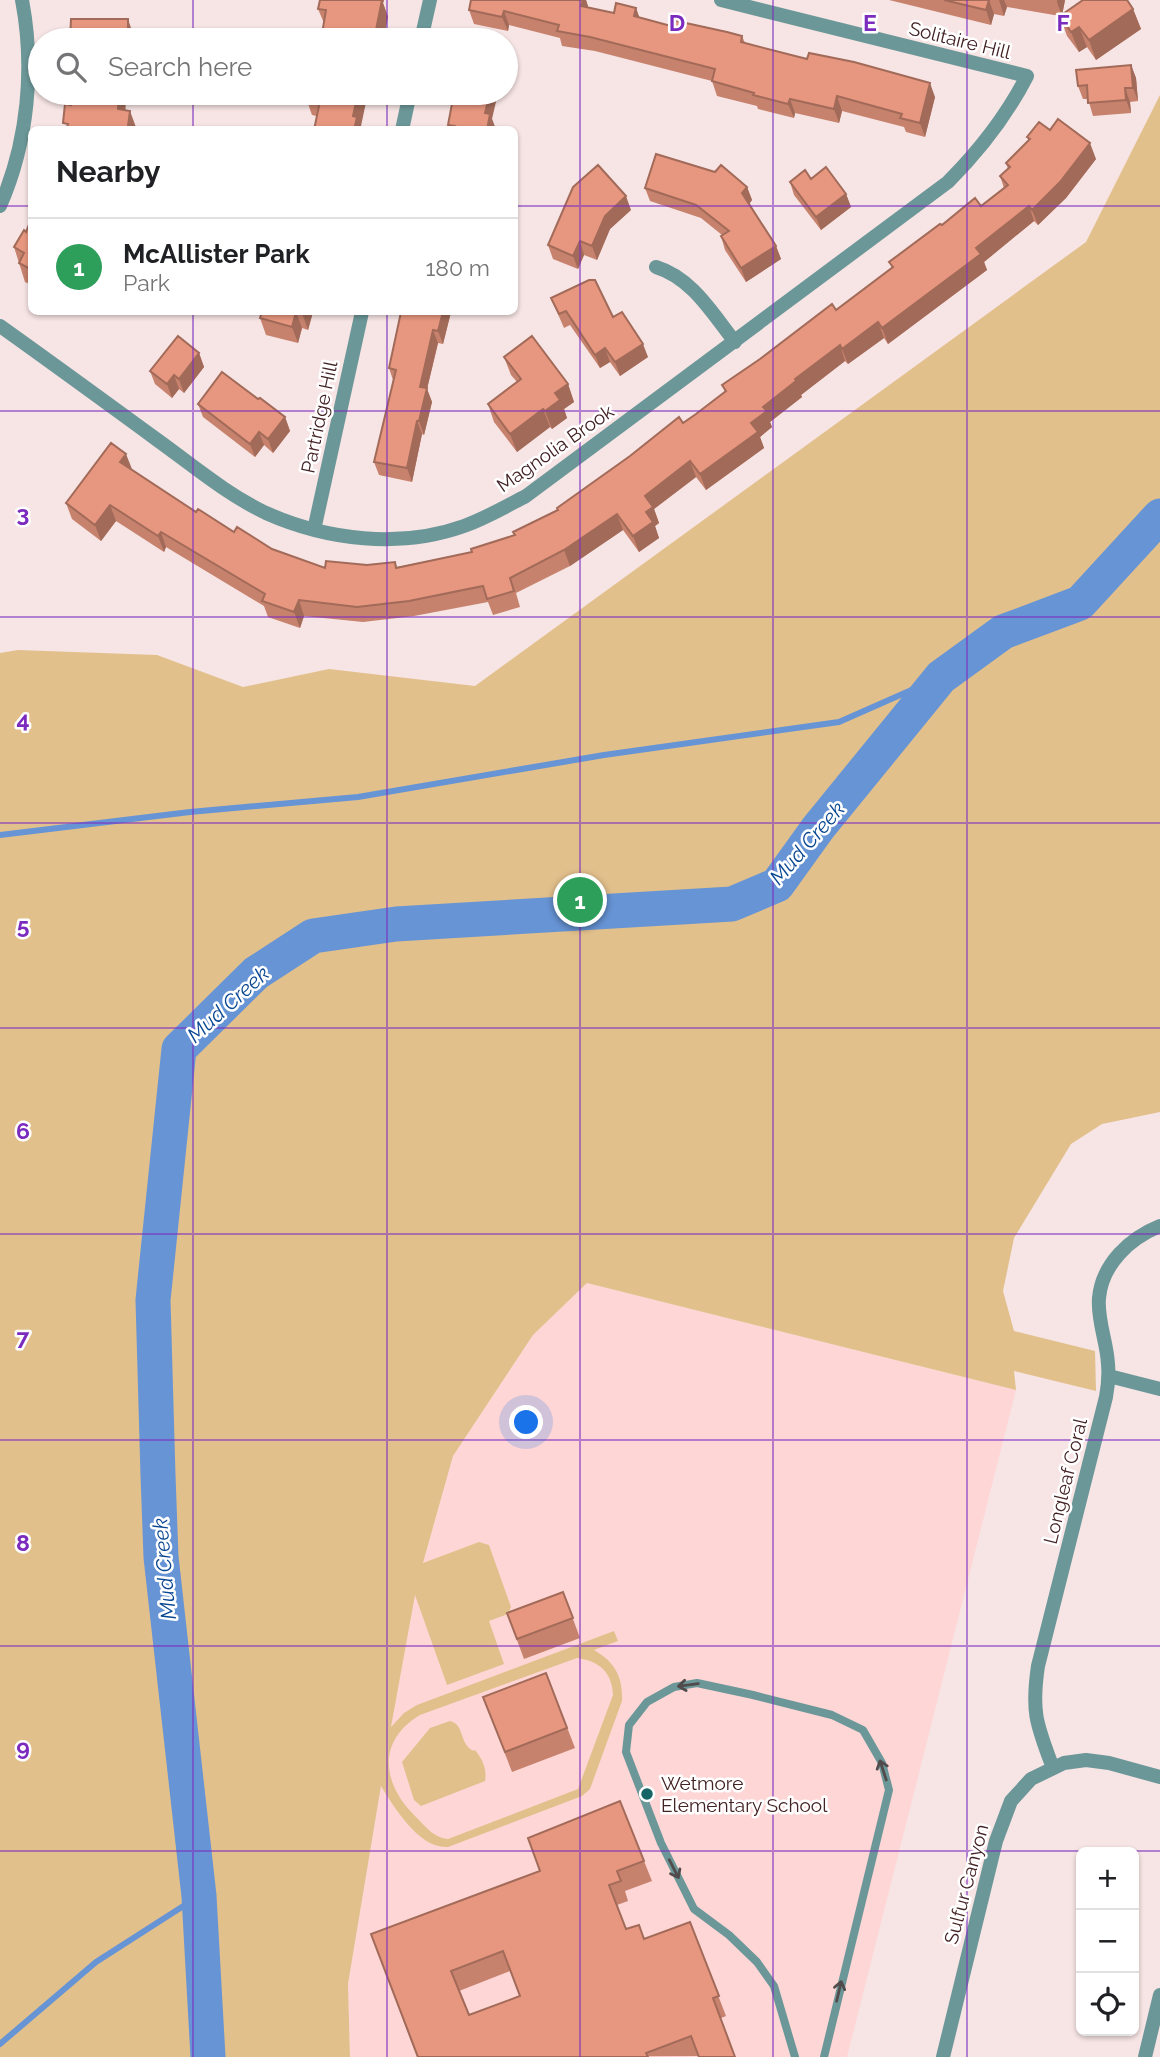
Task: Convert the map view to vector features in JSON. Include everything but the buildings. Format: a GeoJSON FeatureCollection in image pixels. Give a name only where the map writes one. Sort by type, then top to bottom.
{"type":"FeatureCollection","features":[{"type":"Feature","properties":{"kind":"street"},"geometry":{"type":"LineString","coordinates":[[22,0],[28,66]]}},
{"type":"Feature","properties":{"kind":"street"},"geometry":{"type":"LineString","coordinates":[[424,28],[430,0]]}},
{"type":"Feature","properties":{"kind":"street","name":"Solitaire Hill"},"geometry":{"type":"LineString","coordinates":[[722,0],[1027,76]]}},
{"type":"Feature","properties":{"kind":"street","name":"Magnolia Brook"},"geometry":{"type":"LineString","coordinates":[[0,326],[241,499],[266,513],[330,535],[367,538],[411,538],[460,527],[487,517],[526,496],[948,183],[997,127],[1027,76]]}},
{"type":"Feature","properties":{"kind":"street"},"geometry":{"type":"LineString","coordinates":[[0,206],[12,177],[26,116],[28,90]]}},
{"type":"Feature","properties":{"kind":"street"},"geometry":{"type":"LineString","coordinates":[[403,126],[407,105]]}},
{"type":"Feature","properties":{"kind":"street"},"geometry":{"type":"LineString","coordinates":[[656,267],[669,271],[691,286],[735,342]]}},
{"type":"Feature","properties":{"kind":"street","name":"Partridge Hill"},"geometry":{"type":"LineString","coordinates":[[314,530],[361,315]]}},
{"type":"Feature","properties":{"kind":"street","name":"Longleaf Coral"},"geometry":{"type":"LineString","coordinates":[[1053,1768],[1038,1727],[1034,1698],[1038,1666],[1106,1397],[1109,1376],[1099,1297],[1105,1276],[1118,1255],[1134,1239],[1160,1226]]}},
{"type":"Feature","properties":{"kind":"street"},"geometry":{"type":"LineString","coordinates":[[1109,1376],[1160,1389]]}},
{"type":"Feature","properties":{"kind":"street","name":"Sulfur Canyon"},"geometry":{"type":"LineString","coordinates":[[943,2057],[996,1841],[1012,1801],[1031,1779],[1064,1763],[1086,1760],[1109,1763],[1160,1777]]}},
{"type":"Feature","properties":{"kind":"street"},"geometry":{"type":"LineString","coordinates":[[1145,2057],[1160,1996]]}},
{"type":"Feature","properties":{"kind":"lane"},"geometry":{"type":"LineString","coordinates":[[795,2057],[774,1986],[757,1962],[729,1935],[694,1909],[661,1843],[626,1752],[629,1725],[647,1702],[674,1687],[697,1683],[832,1715],[863,1730],[882,1763],[889,1790],[824,2057]]}},
{"type":"Feature","properties":{"kind":"shaded area"},"geometry":{"type":"Polygon","coordinates":[[[1160,95],[1160,1112],[1102,1124],[1071,1144],[1014,1238],[1003,1291],[1014,1331],[1095,1351],[1096,1391],[1014,1371],[1016,1390],[587,1283],[533,1335],[453,1456],[423,1563],[479,1542],[489,1545],[511,1607],[508,1614],[489,1621],[504,1664],[447,1685],[415,1595],[391,1727],[404,1713],[417,1705],[614,1631],[618,1641],[594,1650],[616,1671],[621,1685],[622,1701],[590,1789],[582,1796],[448,1847],[437,1846],[417,1834],[400,1815],[381,1786],[348,1984],[350,2057],[0,2057],[0,653],[18,650],[157,655],[243,687],[329,669],[475,686],[1086,242],[1160,95]],[[577,1658],[420,1715],[406,1726],[390,1751],[391,1778],[406,1805],[431,1831],[448,1839],[578,1789],[613,1695],[610,1680],[603,1669],[592,1662],[577,1658]]]}},
{"type":"Feature","properties":{"kind":"shaded area","name":"Wetmore Elementary School"},"geometry":{"type":"Polygon","coordinates":[[[587,1283],[1016,1390],[847,2057],[350,2057],[348,1984],[412,1603],[453,1456],[533,1335],[587,1283]]]}},
{"type":"Feature","properties":{"kind":"shaded area"},"geometry":{"type":"Polygon","coordinates":[[[450,1721],[457,1725],[466,1744],[480,1757],[485,1781],[421,1806],[414,1800],[402,1762],[430,1728],[450,1721]]]}},
{"type":"Feature","properties":{"kind":"waterway","name":"Mud Creek"},"geometry":{"type":"LineString","coordinates":[[208,2057],[199,1896],[161,1557],[158,1475],[153,1300],[179,1049],[256,973],[313,936],[396,924],[732,904],[777,885],[818,828],[941,677],[1003,632],[1080,603],[1160,516]]}},
{"type":"Feature","properties":{"kind":"waterway"},"geometry":{"type":"LineString","coordinates":[[0,835],[190,812],[358,797],[604,755],[839,722],[941,677]]}},
{"type":"Feature","properties":{"kind":"waterway"},"geometry":{"type":"LineString","coordinates":[[0,2044],[96,1962],[199,1896]]}},
{"type":"Feature","properties":{"kind":"place","name":"McAllister Park"},"geometry":{"type":"Point","coordinates":[580,900]}},
{"type":"Feature","properties":{"kind":"place","name":"Wetmore Elementary School"},"geometry":{"type":"Point","coordinates":[647,1794]}}]}
